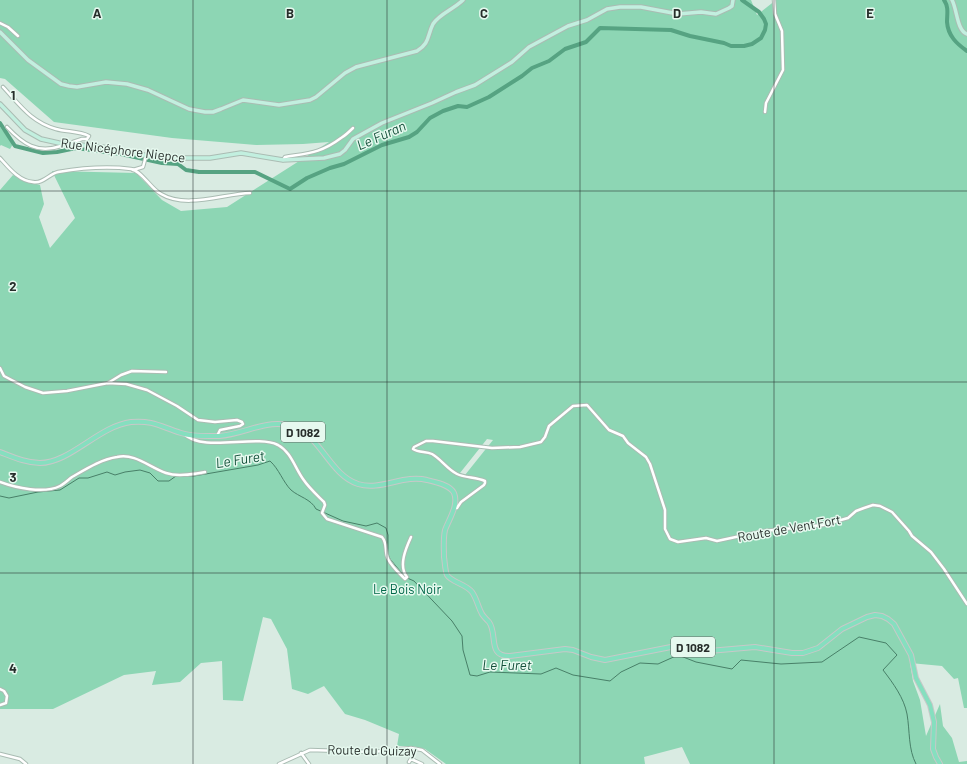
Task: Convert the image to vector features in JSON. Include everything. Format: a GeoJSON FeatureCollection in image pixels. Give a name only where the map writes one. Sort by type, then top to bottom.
{"type":"FeatureCollection","features":[{"type":"Feature","properties":{"kind":"main road","name":"D 1082"},"geometry":{"type":"LineString","coordinates":[[0,452],[29,462],[47,462],[65,455],[111,428],[131,422],[157,424],[184,434],[217,436],[230,435],[266,424],[278,424],[288,425],[308,436],[340,472],[355,483],[372,486],[414,479],[426,480],[449,488],[454,495],[455,501],[454,508],[445,530],[444,541],[447,574],[452,579],[463,584],[474,594],[483,616],[491,626],[496,649],[501,655],[510,656],[565,649],[573,650],[591,657],[609,659],[681,645],[709,651],[754,647],[792,653],[803,653],[818,648],[842,629],[867,617],[875,615],[882,616],[888,618],[894,624],[911,654],[916,678],[930,705],[934,722],[933,749],[940,764]]}},
{"type":"Feature","properties":{"kind":"street"},"geometry":{"type":"LineString","coordinates":[[0,32],[28,60],[60,84],[77,87],[106,82],[127,84],[148,90],[189,109],[213,112],[243,100],[279,104],[310,100],[322,93],[345,73],[356,67],[421,48],[426,44],[433,25],[438,18],[456,7],[463,0]]}},
{"type":"Feature","properties":{"kind":"street","name":"Rue Nicéphore Niepce"},"geometry":{"type":"LineString","coordinates":[[0,104],[31,134],[63,144],[116,149],[146,156],[203,158],[241,153],[283,160],[308,160],[337,155],[343,152],[353,140],[378,124],[475,85],[512,62],[529,47],[568,26],[587,20],[607,10],[620,7],[641,7],[678,14],[701,12],[716,14],[732,6],[733,0]]}},
{"type":"Feature","properties":{"kind":"street"},"geometry":{"type":"LineString","coordinates":[[765,112],[766,103],[783,70],[782,30],[775,14],[774,0]]}},
{"type":"Feature","properties":{"kind":"street"},"geometry":{"type":"LineString","coordinates":[[952,0],[960,27],[963,32],[967,34]]}},
{"type":"Feature","properties":{"kind":"street"},"geometry":{"type":"LineString","coordinates":[[0,23],[8,27],[18,36]]}},
{"type":"Feature","properties":{"kind":"street"},"geometry":{"type":"LineString","coordinates":[[3,87],[28,114],[43,125],[58,130],[89,136],[87,139],[73,142],[72,144]]}},
{"type":"Feature","properties":{"kind":"street"},"geometry":{"type":"LineString","coordinates":[[7,127],[23,142],[34,148],[54,148],[63,144]]}},
{"type":"Feature","properties":{"kind":"street"},"geometry":{"type":"LineString","coordinates":[[283,160],[285,157],[303,155],[331,146],[353,128]]}},
{"type":"Feature","properties":{"kind":"street"},"geometry":{"type":"LineString","coordinates":[[0,158],[14,173],[25,180],[37,182],[44,180],[56,172],[90,168],[133,170],[143,167],[146,156]]}},
{"type":"Feature","properties":{"kind":"street"},"geometry":{"type":"LineString","coordinates":[[133,170],[147,180],[161,194],[175,200],[187,201],[250,193]]}},
{"type":"Feature","properties":{"kind":"street"},"geometry":{"type":"LineString","coordinates":[[0,368],[4,376],[25,387],[43,393],[67,391],[108,383],[126,384],[147,390],[177,406],[198,420],[215,422],[237,420],[242,422],[240,426],[220,430],[217,436]]}},
{"type":"Feature","properties":{"kind":"street"},"geometry":{"type":"LineString","coordinates":[[108,383],[121,374],[132,371],[166,372]]}},
{"type":"Feature","properties":{"kind":"street","name":"Route de Vent Fort"},"geometry":{"type":"LineString","coordinates":[[454,508],[457,508],[461,502],[484,485],[485,480],[456,474],[434,456],[429,453],[416,451],[413,449],[414,447],[432,441],[492,448],[520,447],[541,442],[545,437],[549,426],[573,406],[587,405],[609,430],[623,436],[628,443],[646,457],[650,464],[665,510],[665,529],[670,539],[678,542],[706,538],[717,541],[764,531],[823,526],[848,518],[856,511],[864,508],[873,505],[880,506],[892,512],[912,536],[931,552],[967,604]]}},
{"type":"Feature","properties":{"kind":"street"},"geometry":{"type":"LineString","coordinates":[[184,434],[191,438],[212,443],[262,442],[279,446],[290,456],[304,481],[324,502],[325,505],[323,512],[328,519],[380,536],[384,539],[386,543],[386,554],[394,569],[406,578],[403,566],[411,536]]}},
{"type":"Feature","properties":{"kind":"street"},"geometry":{"type":"LineString","coordinates":[[0,482],[16,488],[37,489],[59,487],[87,469],[109,459],[124,456],[140,460],[166,473],[182,475],[205,472]]}},
{"type":"Feature","properties":{"kind":"street"},"geometry":{"type":"LineString","coordinates":[[0,689],[4,691],[7,696],[6,702],[0,705]]}},
{"type":"Feature","properties":{"kind":"street","name":"Route du Guizay"},"geometry":{"type":"LineString","coordinates":[[279,764],[301,753],[314,749],[380,752],[410,748],[422,750],[440,764]]}},
{"type":"Feature","properties":{"kind":"street"},"geometry":{"type":"LineString","coordinates":[[301,753],[309,764]]}},
{"type":"Feature","properties":{"kind":"street"},"geometry":{"type":"LineString","coordinates":[[0,754],[20,759],[26,764]]}},
{"type":"Feature","properties":{"kind":"street"},"geometry":{"type":"LineString","coordinates":[[410,762],[411,759],[422,764]]}},
{"type":"Feature","properties":{"kind":"green space","name":"Le Bois Noir"},"geometry":{"type":"Polygon","coordinates":[[[0,0],[751,0],[757,15],[776,0],[967,0],[967,708],[964,708],[958,678],[954,679],[942,666],[910,663],[913,681],[920,700],[926,736],[940,704],[943,726],[952,738],[959,762],[967,761],[967,764],[690,764],[682,747],[644,757],[645,764],[446,764],[425,749],[412,746],[397,746],[399,734],[365,720],[345,714],[324,686],[308,694],[292,689],[287,649],[271,619],[263,617],[243,701],[223,700],[222,661],[201,663],[180,682],[152,685],[156,671],[124,675],[53,709],[0,709],[0,190],[13,175],[40,185],[44,204],[39,217],[50,248],[75,218],[52,171],[136,173],[162,200],[181,211],[227,207],[329,142],[256,145],[172,138],[54,122],[5,79],[0,78],[0,0]],[[487,439],[460,473],[465,475],[493,440],[487,439]]]}},
{"type":"Feature","properties":{"kind":"green space"},"geometry":{"type":"Polygon","coordinates":[[[0,127],[13,144],[10,149],[1,145],[0,146],[0,127]]]}},
{"type":"Feature","properties":{"kind":"waterway","name":"Le Furan"},"geometry":{"type":"LineString","coordinates":[[0,123],[15,146],[43,153],[76,148],[121,154],[162,163],[178,164],[186,170],[199,172],[255,172],[290,189],[307,178],[330,168],[344,164],[382,145],[409,137],[417,132],[430,118],[443,111],[458,106],[467,107],[489,97],[532,68],[549,61],[565,49],[586,42],[600,28],[671,30],[731,46],[744,46],[752,44],[761,38],[766,24],[759,12],[742,0]]}},
{"type":"Feature","properties":{"kind":"waterway","name":"Le Furan"},"geometry":{"type":"LineString","coordinates":[[944,0],[947,8],[947,22],[949,31],[957,42],[967,51]]}},
{"type":"Feature","properties":{"kind":"waterway","name":"Le Furet"},"geometry":{"type":"LineString","coordinates":[[181,476],[194,476],[258,465],[270,461],[291,490],[308,500],[316,509],[343,521],[366,526],[377,523],[386,528],[388,535],[388,554],[390,559],[405,577],[414,581],[452,621],[462,636],[463,650],[470,675],[477,676],[490,672],[541,674],[556,668],[573,675],[610,681],[621,672],[640,663],[658,664],[678,655],[696,662],[732,669],[741,660],[781,664],[822,662],[859,637],[886,643],[897,655],[883,670],[898,691],[906,708],[910,746],[916,764]]}},
{"type":"Feature","properties":{"kind":"waterway","name":"Le Furet"},"geometry":{"type":"LineString","coordinates":[[0,496],[9,498],[38,492],[60,490],[79,478],[88,478],[107,472],[115,475],[140,470],[150,473],[158,481],[169,481],[176,476]]}}]}
